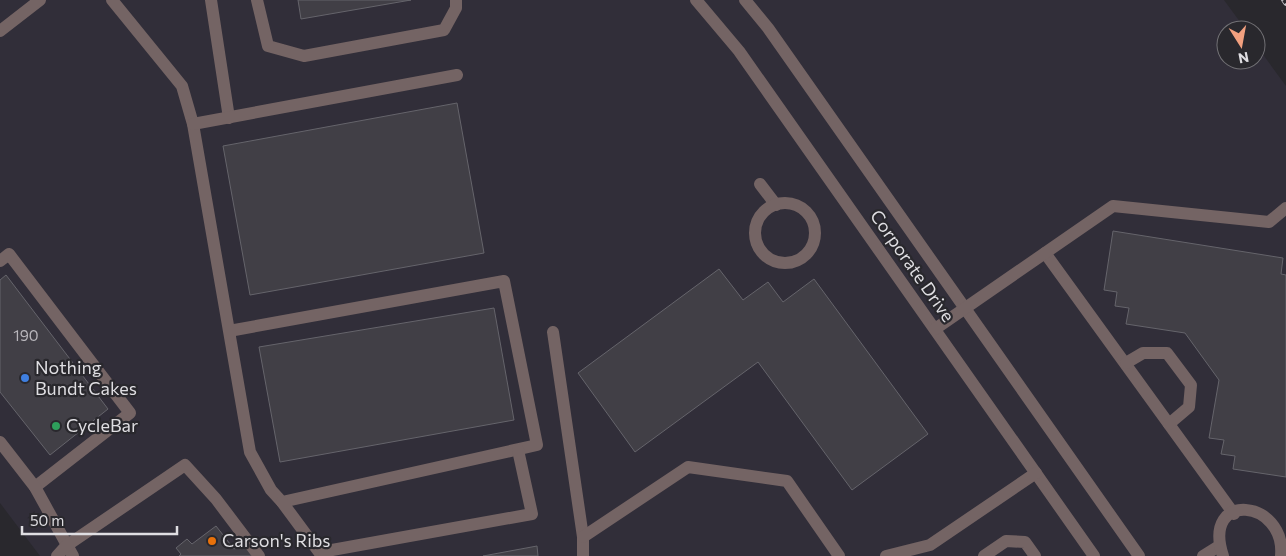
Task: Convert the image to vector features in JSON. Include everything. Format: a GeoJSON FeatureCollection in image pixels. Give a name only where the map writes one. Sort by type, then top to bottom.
{"type":"FeatureCollection","features":[{"type":"Feature","properties":{"kind":"street"},"geometry":{"type":"LineString","coordinates":[[0,31],[40,0]]}},
{"type":"Feature","properties":{"kind":"street"},"geometry":{"type":"LineString","coordinates":[[112,0],[182,86],[193,124],[250,452],[270,490],[282,502],[323,556],[332,550],[532,514],[518,450]]}},
{"type":"Feature","properties":{"kind":"street"},"geometry":{"type":"LineString","coordinates":[[210,0],[229,118]]}},
{"type":"Feature","properties":{"kind":"street"},"geometry":{"type":"LineString","coordinates":[[257,0],[268,46],[304,56],[444,30],[456,8],[456,0]]}},
{"type":"Feature","properties":{"kind":"street","name":"Corporate Drive"},"geometry":{"type":"LineString","coordinates":[[696,0],[739,51],[1094,556]]}},
{"type":"Feature","properties":{"kind":"street","name":"Corporate Drive"},"geometry":{"type":"LineString","coordinates":[[745,0],[768,28],[1139,556]]}},
{"type":"Feature","properties":{"kind":"street"},"geometry":{"type":"LineString","coordinates":[[193,124],[457,75]]}},
{"type":"Feature","properties":{"kind":"street"},"geometry":{"type":"LineString","coordinates":[[760,184],[776,205]]}},
{"type":"Feature","properties":{"kind":"street"},"geometry":{"type":"LineString","coordinates":[[786,203],[804,209],[814,225],[814,244],[802,259],[784,264],[773,261],[758,247],[756,227],[760,217],[767,209],[776,205],[786,203]]}},
{"type":"Feature","properties":{"kind":"street"},"geometry":{"type":"LineString","coordinates":[[935,328],[1113,206],[1269,222],[1286,208]]}},
{"type":"Feature","properties":{"kind":"street"},"geometry":{"type":"LineString","coordinates":[[1045,252],[1234,514]]}},
{"type":"Feature","properties":{"kind":"street"},"geometry":{"type":"LineString","coordinates":[[0,261],[9,254],[130,413],[35,487]]}},
{"type":"Feature","properties":{"kind":"street"},"geometry":{"type":"LineString","coordinates":[[229,331],[504,282],[537,445],[282,502]]}},
{"type":"Feature","properties":{"kind":"street"},"geometry":{"type":"LineString","coordinates":[[553,332],[583,537],[583,556]]}},
{"type":"Feature","properties":{"kind":"street"},"geometry":{"type":"LineString","coordinates":[[1126,363],[1143,353],[1167,353],[1190,385],[1189,407],[1169,424]]}},
{"type":"Feature","properties":{"kind":"street"},"geometry":{"type":"LineString","coordinates":[[0,442],[35,487],[70,551]]}},
{"type":"Feature","properties":{"kind":"street"},"geometry":{"type":"LineString","coordinates":[[57,556],[70,551],[185,465],[216,500],[260,556]]}},
{"type":"Feature","properties":{"kind":"street"},"geometry":{"type":"LineString","coordinates":[[583,537],[688,467],[787,480],[839,556]]}},
{"type":"Feature","properties":{"kind":"street"},"geometry":{"type":"LineString","coordinates":[[886,556],[930,545],[1036,473]]}},
{"type":"Feature","properties":{"kind":"street"},"geometry":{"type":"LineString","coordinates":[[1203,556],[1221,551],[1220,534],[1224,524],[1234,514],[1244,509],[1255,508],[1266,511],[1276,518],[1282,527],[1285,538],[1281,556]]}},
{"type":"Feature","properties":{"kind":"street"},"geometry":{"type":"LineString","coordinates":[[984,556],[1006,541],[1025,542],[1035,556]]}},
{"type":"Feature","properties":{"kind":"shaded area"},"geometry":{"type":"Polygon","coordinates":[[[0,0],[1224,0],[1239,20],[1216,20],[1216,70],[1266,70],[1266,59],[1286,86],[1286,556],[40,556],[0,503],[0,0]]]}},
{"type":"Feature","properties":{"kind":"building"},"geometry":{"type":"Polygon","coordinates":[[[298,0],[411,0],[301,19],[298,0]]]}},
{"type":"Feature","properties":{"kind":"building"},"geometry":{"type":"Polygon","coordinates":[[[457,103],[484,253],[250,295],[223,146],[457,103]]]}},
{"type":"Feature","properties":{"kind":"building"},"geometry":{"type":"Polygon","coordinates":[[[1113,231],[1283,258],[1281,274],[1286,275],[1286,477],[1233,469],[1235,456],[1221,454],[1224,440],[1209,438],[1219,380],[1185,333],[1126,324],[1129,308],[1115,306],[1117,292],[1104,290],[1113,231]]]}},
{"type":"Feature","properties":{"kind":"building"},"geometry":{"type":"Polygon","coordinates":[[[719,269],[743,300],[768,282],[783,302],[814,279],[928,434],[852,490],[758,362],[635,452],[578,373],[719,269]]]}},
{"type":"Feature","properties":{"kind":"building"},"geometry":{"type":"Polygon","coordinates":[[[6,275],[108,409],[50,455],[0,392],[0,280],[6,275]]]}},
{"type":"Feature","properties":{"kind":"building"},"geometry":{"type":"Polygon","coordinates":[[[494,308],[514,420],[280,462],[259,347],[494,308]]]}},
{"type":"Feature","properties":{"kind":"building","name":"Carson's Ribs"},"geometry":{"type":"Polygon","coordinates":[[[216,526],[234,549],[243,542],[254,556],[179,556],[181,554],[176,548],[187,539],[192,544],[216,526]]]}},
{"type":"Feature","properties":{"kind":"building"},"geometry":{"type":"Polygon","coordinates":[[[537,546],[538,556],[483,556],[537,546]]]}},
{"type":"Feature","properties":{"kind":"place","name":"Nothing Bundt Cakes"},"geometry":{"type":"Point","coordinates":[25,378]}},
{"type":"Feature","properties":{"kind":"place","name":"CycleBar"},"geometry":{"type":"Point","coordinates":[56,426]}},
{"type":"Feature","properties":{"kind":"place","name":"Carson's Ribs"},"geometry":{"type":"Point","coordinates":[212,541]}}]}
